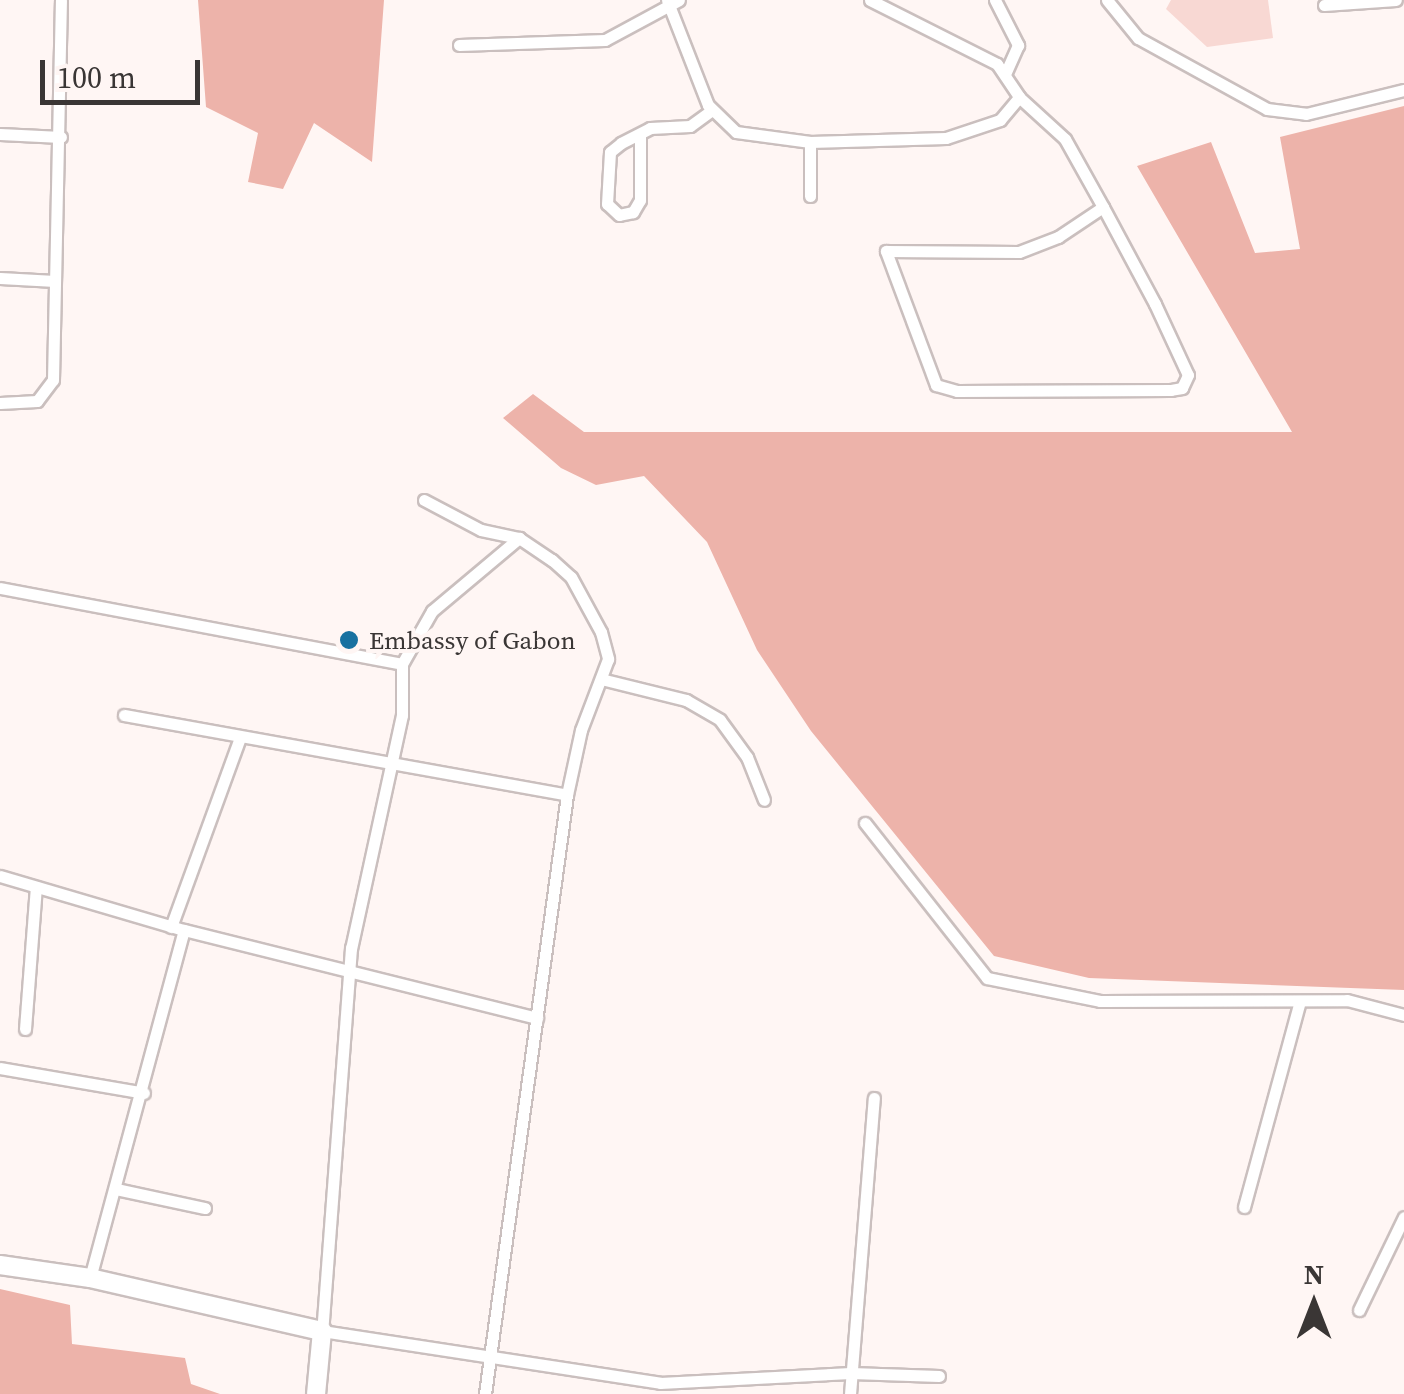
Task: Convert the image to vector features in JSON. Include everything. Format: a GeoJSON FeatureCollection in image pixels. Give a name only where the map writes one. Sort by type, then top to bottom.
{"type":"FeatureCollection","features":[{"type":"Feature","properties":{"kind":"street"},"geometry":{"type":"LineString","coordinates":[[0,403],[37,402],[48,392],[61,137],[62,0]]}},
{"type":"Feature","properties":{"kind":"street"},"geometry":{"type":"LineString","coordinates":[[870,0],[1005,74],[1020,97],[1065,138],[1103,207],[1187,365],[1182,388],[957,391],[936,385],[886,250],[1019,252],[1058,237],[1103,207]]}},
{"type":"Feature","properties":{"kind":"street"},"geometry":{"type":"LineString","coordinates":[[995,0],[1018,45],[1005,74]]}},
{"type":"Feature","properties":{"kind":"street"},"geometry":{"type":"LineString","coordinates":[[1108,0],[1138,38],[1267,109],[1306,114],[1404,90]]}},
{"type":"Feature","properties":{"kind":"street"},"geometry":{"type":"LineString","coordinates":[[1324,6],[1396,0]]}},
{"type":"Feature","properties":{"kind":"street"},"geometry":{"type":"LineString","coordinates":[[459,45],[606,40],[671,1],[712,110],[736,132],[810,142],[946,138],[1000,120],[1020,97]]}},
{"type":"Feature","properties":{"kind":"street"},"geometry":{"type":"LineString","coordinates":[[640,134],[640,200],[632,212],[619,215],[607,204],[609,157],[640,134],[690,126],[712,110]]}},
{"type":"Feature","properties":{"kind":"street"},"geometry":{"type":"LineString","coordinates":[[0,134],[61,137]]}},
{"type":"Feature","properties":{"kind":"street"},"geometry":{"type":"LineString","coordinates":[[810,142],[810,196]]}},
{"type":"Feature","properties":{"kind":"street"},"geometry":{"type":"LineString","coordinates":[[0,278],[55,281]]}},
{"type":"Feature","properties":{"kind":"street"},"geometry":{"type":"LineString","coordinates":[[424,500],[482,530],[519,538],[570,578],[608,650],[581,730],[567,795],[484,1394]]}},
{"type":"Feature","properties":{"kind":"street"},"geometry":{"type":"LineString","coordinates":[[316,1394],[352,948],[391,768],[402,664],[432,611],[519,538]]}},
{"type":"Feature","properties":{"kind":"street"},"geometry":{"type":"LineString","coordinates":[[0,588],[402,664]]}},
{"type":"Feature","properties":{"kind":"street"},"geometry":{"type":"LineString","coordinates":[[601,679],[686,700],[720,720],[747,757],[764,800]]}},
{"type":"Feature","properties":{"kind":"street"},"geometry":{"type":"LineString","coordinates":[[124,715],[391,768],[567,795]]}},
{"type":"Feature","properties":{"kind":"street"},"geometry":{"type":"LineString","coordinates":[[90,1278],[144,1093],[177,929],[240,737]]}},
{"type":"Feature","properties":{"kind":"street"},"geometry":{"type":"LineString","coordinates":[[865,823],[987,978],[1100,1001],[1298,1004],[1346,1000],[1404,1014]]}},
{"type":"Feature","properties":{"kind":"street"},"geometry":{"type":"LineString","coordinates":[[0,876],[177,929],[538,1018]]}},
{"type":"Feature","properties":{"kind":"street"},"geometry":{"type":"LineString","coordinates":[[25,1029],[36,887]]}},
{"type":"Feature","properties":{"kind":"street"},"geometry":{"type":"LineString","coordinates":[[1244,1207],[1298,1004]]}},
{"type":"Feature","properties":{"kind":"street"},"geometry":{"type":"LineString","coordinates":[[0,1068],[144,1093]]}},
{"type":"Feature","properties":{"kind":"street"},"geometry":{"type":"LineString","coordinates":[[850,1394],[874,1098]]}},
{"type":"Feature","properties":{"kind":"street"},"geometry":{"type":"LineString","coordinates":[[116,1189],[205,1208]]}},
{"type":"Feature","properties":{"kind":"street"},"geometry":{"type":"LineString","coordinates":[[1358,1310],[1403,1224]]}},
{"type":"Feature","properties":{"kind":"street"},"geometry":{"type":"LineString","coordinates":[[0,1265],[90,1278],[322,1332],[660,1389],[850,1373],[939,1376]]}},
{"type":"Feature","properties":{"kind":"shaded area"},"geometry":{"type":"Polygon","coordinates":[[[198,0],[384,0],[372,162],[314,123],[283,189],[248,182],[258,133],[206,107],[198,0]]]}},
{"type":"Feature","properties":{"kind":"shaded area"},"geometry":{"type":"Polygon","coordinates":[[[1171,0],[1268,0],[1273,38],[1207,47],[1166,9],[1171,0]]]}},
{"type":"Feature","properties":{"kind":"shaded area"},"geometry":{"type":"Polygon","coordinates":[[[1404,106],[1404,990],[1089,978],[994,956],[811,731],[757,650],[707,542],[644,476],[596,485],[561,468],[503,418],[533,394],[584,432],[1292,432],[1137,166],[1211,142],[1255,253],[1300,249],[1280,137],[1404,106]]]}},
{"type":"Feature","properties":{"kind":"shaded area"},"geometry":{"type":"Polygon","coordinates":[[[0,1289],[70,1305],[72,1344],[185,1358],[191,1384],[220,1394],[0,1394],[0,1289]]]}},
{"type":"Feature","properties":{"kind":"place","name":"Embassy of Gabon"},"geometry":{"type":"Point","coordinates":[349,640]}}]}
